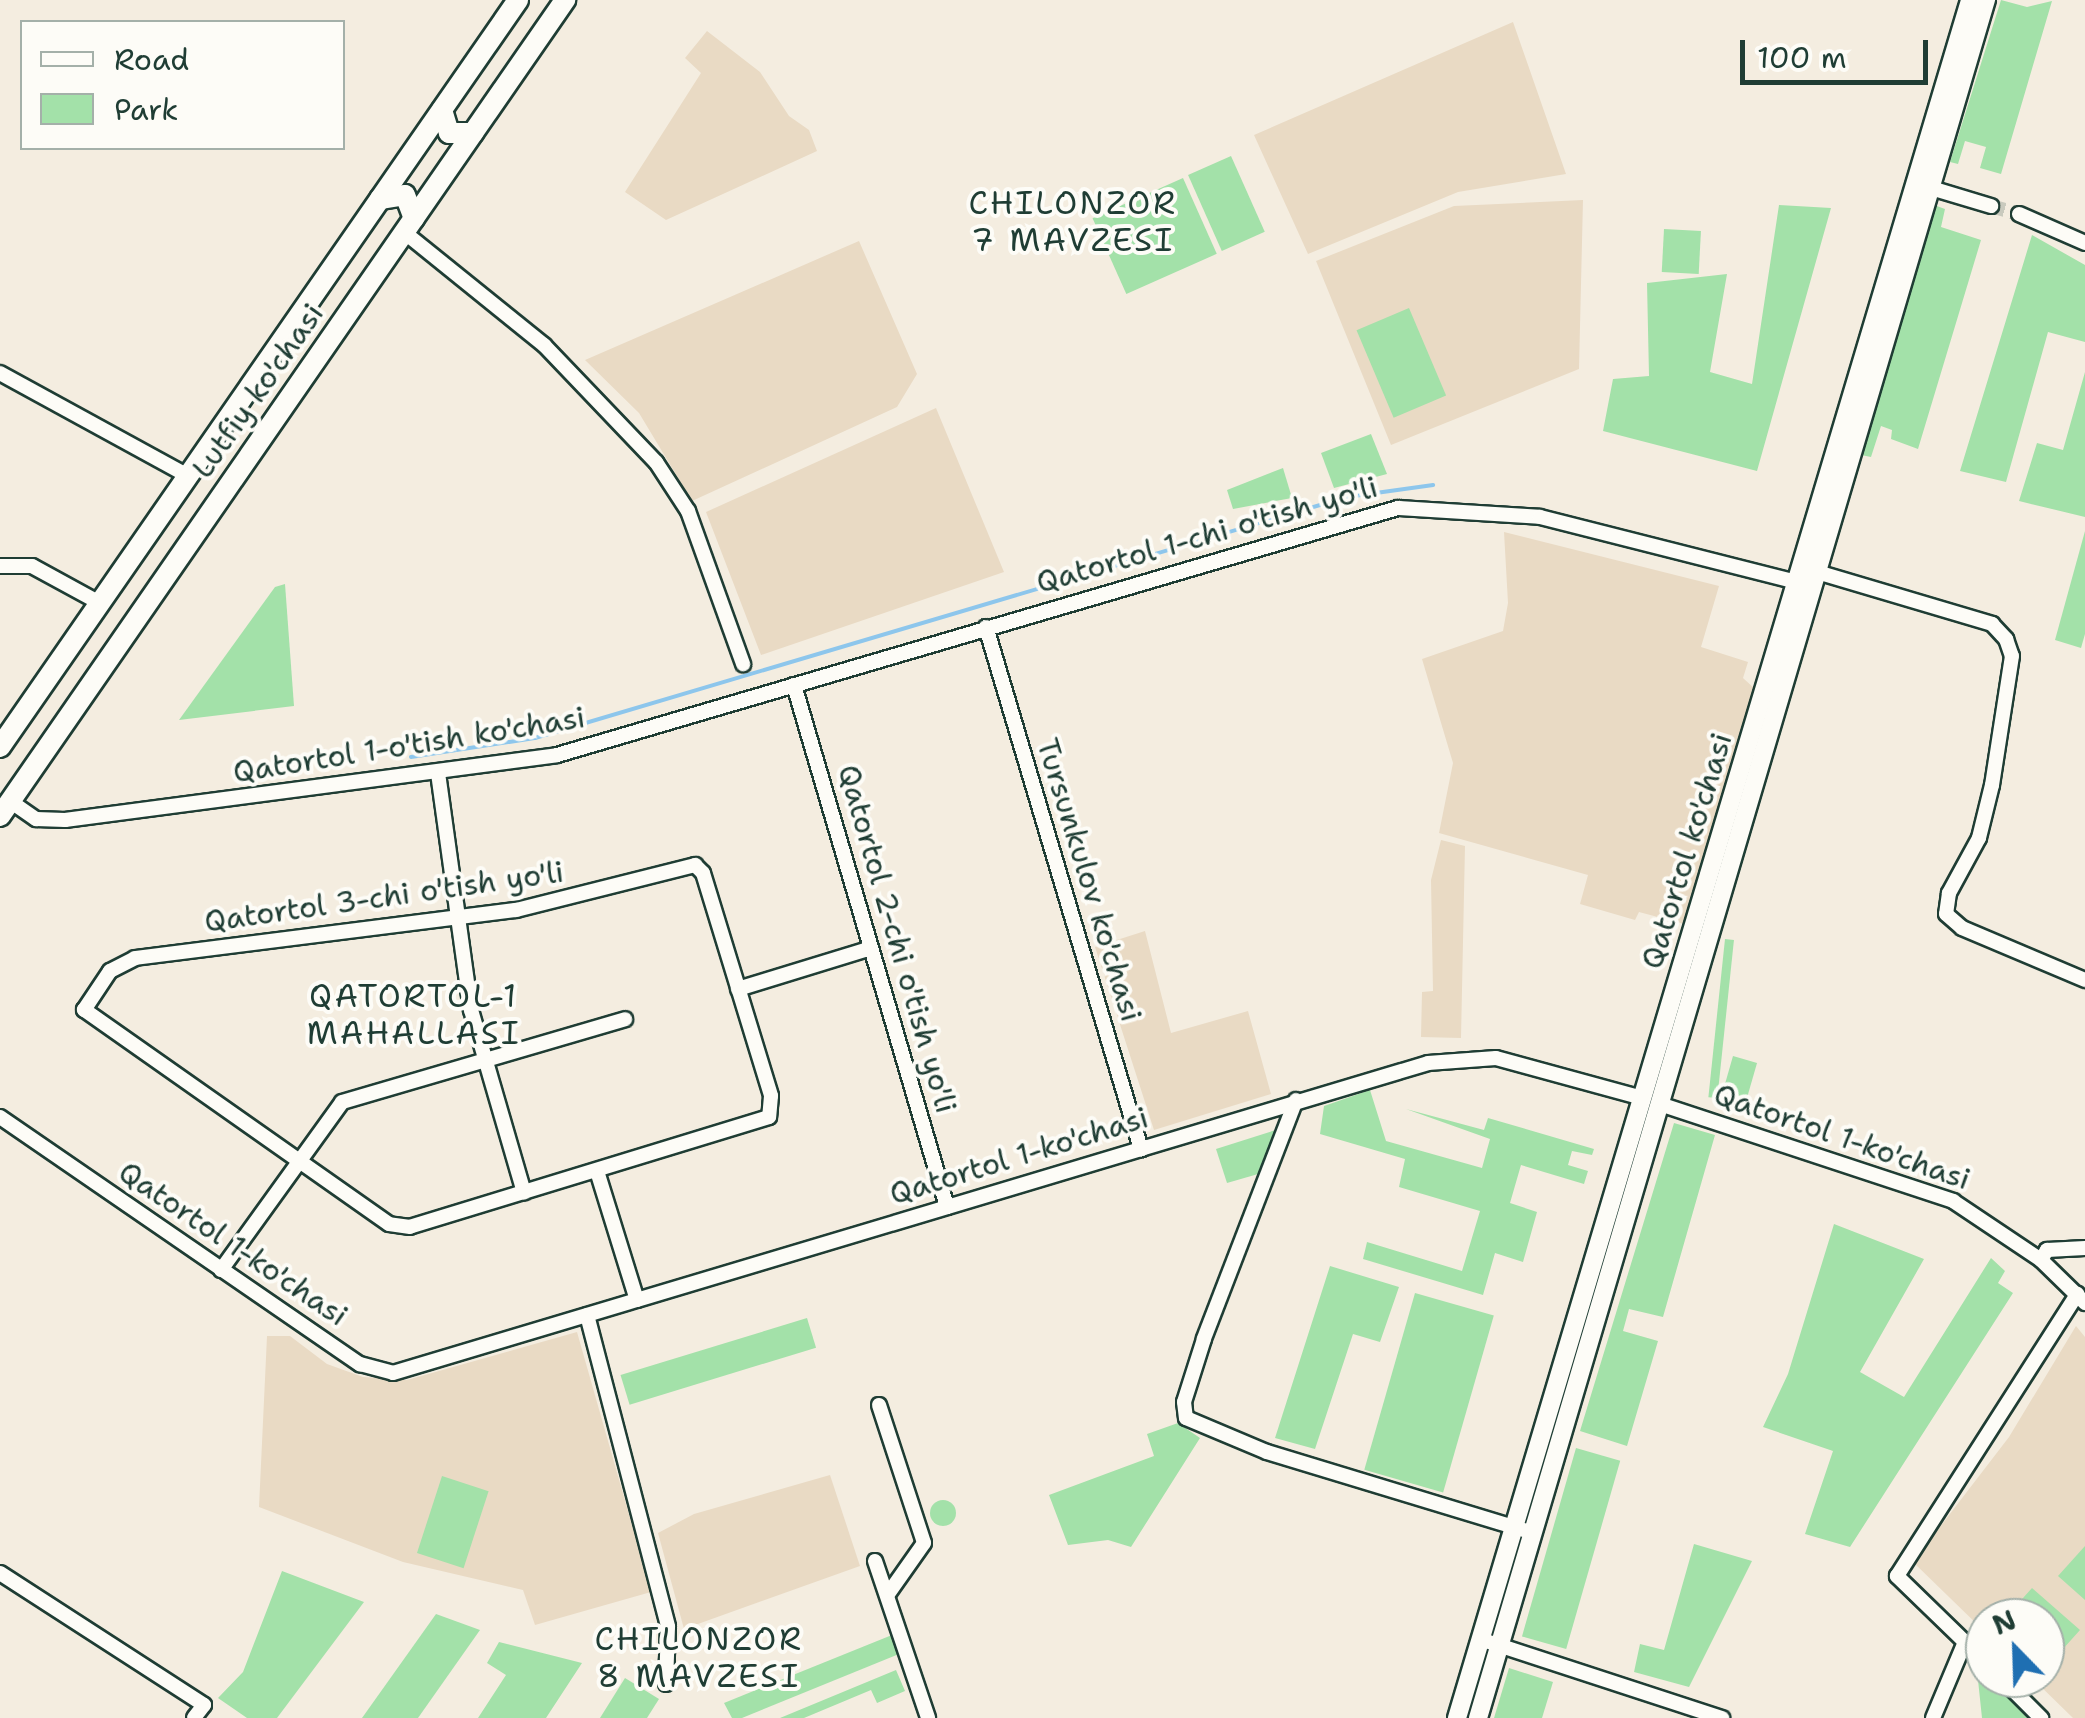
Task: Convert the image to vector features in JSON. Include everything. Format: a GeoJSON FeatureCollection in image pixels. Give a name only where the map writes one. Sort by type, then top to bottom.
{"type":"FeatureCollection","features":[{"type":"Feature","properties":{"kind":"main road","name":"Lutfiy ko'chasi"},"geometry":{"type":"LineString","coordinates":[[0,747],[518,0]]}},
{"type":"Feature","properties":{"kind":"main road","name":"Lutfiy ko'chasi"},"geometry":{"type":"LineString","coordinates":[[5,809],[565,0]]}},
{"type":"Feature","properties":{"kind":"main road","name":"Qatortol ko'chasi"},"geometry":{"type":"LineString","coordinates":[[1936,143],[1970,0]]}},
{"type":"Feature","properties":{"kind":"main road","name":"Qatortol ko'chasi"},"geometry":{"type":"LineString","coordinates":[[1478,1718],[1651,1101],[1806,576],[1936,143],[1986,0]]}},
{"type":"Feature","properties":{"kind":"main road"},"geometry":{"type":"LineString","coordinates":[[442,110],[450,132],[473,133]]}},
{"type":"Feature","properties":{"kind":"main road"},"geometry":{"type":"LineString","coordinates":[[380,199],[405,195],[409,225]]}},
{"type":"Feature","properties":{"kind":"main road","name":"Qatortol ko'chasi"},"geometry":{"type":"LineString","coordinates":[[1457,1718],[1651,1101]]}},
{"type":"Feature","properties":{"kind":"street"},"geometry":{"type":"LineString","coordinates":[[1923,186],[1991,206]]}},
{"type":"Feature","properties":{"kind":"street"},"geometry":{"type":"LineString","coordinates":[[2018,214],[2085,243]]}},
{"type":"Feature","properties":{"kind":"street"},"geometry":{"type":"LineString","coordinates":[[409,225],[544,344],[656,462],[688,512],[743,664]]}},
{"type":"Feature","properties":{"kind":"street"},"geometry":{"type":"LineString","coordinates":[[0,373],[188,476]]}},
{"type":"Feature","properties":{"kind":"street","name":"Qatortol 1-chi o'tish yo'li"},"geometry":{"type":"LineString","coordinates":[[986,627],[1398,508],[1540,517],[1806,576],[1992,624],[2006,638],[2012,656],[1992,785],[1979,838],[1949,893],[1946,914],[1962,928],[2085,980]]}},
{"type":"Feature","properties":{"kind":"street"},"geometry":{"type":"LineString","coordinates":[[0,566],[32,566],[100,603]]}},
{"type":"Feature","properties":{"kind":"street","name":"Qatortol 1-o'tish ko'chasi"},"geometry":{"type":"LineString","coordinates":[[5,809],[54,821],[557,755],[986,627]]}},
{"type":"Feature","properties":{"kind":"street","name":"Tursunkulov ko'chasi"},"geometry":{"type":"LineString","coordinates":[[986,627],[1141,1149]]}},
{"type":"Feature","properties":{"kind":"street","name":"Qatortol 2-chi o'tish yo'li"},"geometry":{"type":"LineString","coordinates":[[794,685],[946,1207]]}},
{"type":"Feature","properties":{"kind":"street"},"geometry":{"type":"LineString","coordinates":[[438,773],[457,918],[483,1062],[524,1192]]}},
{"type":"Feature","properties":{"kind":"street","name":"Qatortol 3-chi o'tish yo'li"},"geometry":{"type":"LineString","coordinates":[[694,866],[704,873],[738,989],[771,1096],[769,1117],[404,1228],[388,1224],[84,1010],[110,971],[135,958],[560,903],[694,866]]}},
{"type":"Feature","properties":{"kind":"street"},"geometry":{"type":"LineString","coordinates":[[738,989],[871,948]]}},
{"type":"Feature","properties":{"kind":"street"},"geometry":{"type":"LineString","coordinates":[[221,1270],[342,1102],[625,1019]]}},
{"type":"Feature","properties":{"kind":"street","name":"Qatortol 1-ko'chasi"},"geometry":{"type":"LineString","coordinates":[[0,1117],[221,1270],[380,1372],[403,1371],[1296,1100],[1476,1056],[1651,1101],[1935,1193],[2041,1260],[2081,1299]]}},
{"type":"Feature","properties":{"kind":"street"},"geometry":{"type":"LineString","coordinates":[[1296,1100],[1204,1340],[1185,1416],[1267,1452],[1532,1533]]}},
{"type":"Feature","properties":{"kind":"street"},"geometry":{"type":"LineString","coordinates":[[596,1171],[637,1300]]}},
{"type":"Feature","properties":{"kind":"street"},"geometry":{"type":"LineString","coordinates":[[2041,1260],[2047,1250],[2085,1248]]}},
{"type":"Feature","properties":{"kind":"street"},"geometry":{"type":"LineString","coordinates":[[1934,1718],[1964,1642],[1897,1576],[2081,1299]]}},
{"type":"Feature","properties":{"kind":"street"},"geometry":{"type":"LineString","coordinates":[[587,1316],[668,1627],[666,1684]]}},
{"type":"Feature","properties":{"kind":"street"},"geometry":{"type":"LineString","coordinates":[[879,1405],[924,1543],[888,1594]]}},
{"type":"Feature","properties":{"kind":"street"},"geometry":{"type":"LineString","coordinates":[[875,1561],[928,1718]]}},
{"type":"Feature","properties":{"kind":"street"},"geometry":{"type":"LineString","coordinates":[[0,1573],[204,1705],[194,1718]]}},
{"type":"Feature","properties":{"kind":"street"},"geometry":{"type":"LineString","coordinates":[[1480,1640],[1722,1718]]}},
{"type":"Feature","properties":{"kind":"street"},"geometry":{"type":"LineString","coordinates":[[2021,1698],[2041,1718]]}},
{"type":"Feature","properties":{"kind":"shaded area"},"geometry":{"type":"Polygon","coordinates":[[[1513,22],[1566,174],[1458,192],[1308,254],[1254,135],[1513,22]]]}},
{"type":"Feature","properties":{"kind":"shaded area"},"geometry":{"type":"Polygon","coordinates":[[[707,31],[760,72],[789,116],[809,130],[817,151],[666,220],[625,192],[701,73],[685,58],[707,31]]]}},
{"type":"Feature","properties":{"kind":"shaded area"},"geometry":{"type":"Polygon","coordinates":[[[1583,200],[1579,369],[1391,445],[1316,261],[1454,206],[1583,200]]]}},
{"type":"Feature","properties":{"kind":"shaded area"},"geometry":{"type":"Polygon","coordinates":[[[859,241],[917,374],[897,407],[692,501],[639,413],[585,360],[859,241]]]}},
{"type":"Feature","properties":{"kind":"shaded area"},"geometry":{"type":"Polygon","coordinates":[[[936,408],[1004,572],[761,655],[706,512],[936,408]]]}},
{"type":"Feature","properties":{"kind":"shaded area"},"geometry":{"type":"Polygon","coordinates":[[[1504,532],[1719,586],[1701,647],[1748,662],[1743,678],[1755,689],[1684,924],[1639,912],[1635,920],[1580,904],[1588,875],[1439,833],[1453,763],[1422,659],[1503,631],[1508,603],[1504,532]]]}},
{"type":"Feature","properties":{"kind":"shaded area"},"geometry":{"type":"Polygon","coordinates":[[[1441,840],[1465,846],[1461,1038],[1421,1037],[1422,992],[1433,991],[1431,880],[1441,840]]]}},
{"type":"Feature","properties":{"kind":"shaded area"},"geometry":{"type":"Polygon","coordinates":[[[1145,931],[1171,1033],[1248,1011],[1271,1094],[1154,1130],[1095,947],[1145,931]]]}},
{"type":"Feature","properties":{"kind":"shaded area"},"geometry":{"type":"Polygon","coordinates":[[[2076,1326],[2085,1337],[2085,1718],[2073,1718],[2052,1698],[2065,1698],[2065,1598],[1965,1598],[1965,1613],[1913,1562],[2009,1437],[2076,1326]]]}},
{"type":"Feature","properties":{"kind":"shaded area"},"geometry":{"type":"Polygon","coordinates":[[[577,1332],[651,1592],[535,1625],[523,1590],[403,1562],[259,1507],[267,1336],[290,1336],[327,1364],[363,1377],[407,1380],[577,1332]]]}},
{"type":"Feature","properties":{"kind":"shaded area"},"geometry":{"type":"Polygon","coordinates":[[[830,1475],[860,1566],[684,1629],[658,1533],[694,1514],[830,1475]]]}},
{"type":"Feature","properties":{"kind":"green space"},"geometry":{"type":"Polygon","coordinates":[[[2001,0],[2027,7],[2052,1],[2001,174],[1980,168],[1986,147],[1965,141],[1958,164],[1950,162],[2001,0]]]}},
{"type":"Feature","properties":{"kind":"green space"},"geometry":{"type":"Polygon","coordinates":[[[1231,156],[1265,232],[1222,251],[1188,175],[1231,156]]]}},
{"type":"Feature","properties":{"kind":"green space"},"geometry":{"type":"Polygon","coordinates":[[[1183,178],[1217,254],[1126,294],[1093,218],[1183,178]]]}},
{"type":"Feature","properties":{"kind":"green space"},"geometry":{"type":"Polygon","coordinates":[[[1779,205],[1831,208],[1757,471],[1603,431],[1613,379],[1649,376],[1647,283],[1727,274],[1710,372],[1752,384],[1779,205]]]}},
{"type":"Feature","properties":{"kind":"green space"},"geometry":{"type":"Polygon","coordinates":[[[1934,205],[1945,209],[1941,227],[1981,240],[1918,449],[1891,439],[1892,430],[1881,426],[1871,457],[1861,455],[1934,205]]]}},
{"type":"Feature","properties":{"kind":"green space"},"geometry":{"type":"Polygon","coordinates":[[[1664,229],[1701,231],[1699,274],[1662,272],[1664,229]]]}},
{"type":"Feature","properties":{"kind":"green space"},"geometry":{"type":"Polygon","coordinates":[[[2032,235],[2085,265],[2085,342],[2048,332],[2006,482],[1960,471],[2032,235]]]}},
{"type":"Feature","properties":{"kind":"green space"},"geometry":{"type":"Polygon","coordinates":[[[1409,308],[1446,395],[1394,418],[1357,330],[1409,308]]]}},
{"type":"Feature","properties":{"kind":"green space"},"geometry":{"type":"Polygon","coordinates":[[[2085,372],[2085,517],[2019,501],[2037,443],[2063,450],[2085,372]]]}},
{"type":"Feature","properties":{"kind":"green space"},"geometry":{"type":"Polygon","coordinates":[[[1371,434],[1387,474],[1334,488],[1321,453],[1371,434]]]}},
{"type":"Feature","properties":{"kind":"green space"},"geometry":{"type":"Polygon","coordinates":[[[1283,468],[1292,498],[1233,509],[1227,490],[1283,468]]]}},
{"type":"Feature","properties":{"kind":"green space"},"geometry":{"type":"Polygon","coordinates":[[[2085,531],[2085,634],[2081,648],[2055,640],[2085,531]]]}},
{"type":"Feature","properties":{"kind":"green space"},"geometry":{"type":"Polygon","coordinates":[[[285,584],[294,706],[179,720],[275,587],[285,584]]]}},
{"type":"Feature","properties":{"kind":"green space"},"geometry":{"type":"Polygon","coordinates":[[[1725,939],[1734,940],[1717,1098],[1708,1097],[1725,939]]]}},
{"type":"Feature","properties":{"kind":"green space"},"geometry":{"type":"Polygon","coordinates":[[[1733,1056],[1757,1063],[1744,1108],[1720,1101],[1733,1056]]]}},
{"type":"Feature","properties":{"kind":"green space"},"geometry":{"type":"Polygon","coordinates":[[[1370,1090],[1386,1141],[1482,1168],[1490,1139],[1406,1109],[1484,1130],[1488,1118],[1594,1149],[1592,1155],[1572,1151],[1568,1165],[1588,1171],[1584,1184],[1521,1165],[1510,1203],[1537,1212],[1523,1262],[1495,1253],[1483,1295],[1363,1259],[1367,1242],[1462,1271],[1480,1211],[1399,1187],[1405,1159],[1320,1134],[1324,1106],[1370,1090]]]}},
{"type":"Feature","properties":{"kind":"green space"},"geometry":{"type":"Polygon","coordinates":[[[1674,1123],[1715,1135],[1663,1317],[1629,1309],[1623,1331],[1658,1341],[1627,1446],[1580,1431],[1674,1123]]]}},
{"type":"Feature","properties":{"kind":"green space"},"geometry":{"type":"Polygon","coordinates":[[[1282,1128],[1265,1172],[1227,1183],[1216,1149],[1282,1128]]]}},
{"type":"Feature","properties":{"kind":"green space"},"geometry":{"type":"Polygon","coordinates":[[[1834,1224],[1924,1259],[1860,1372],[1904,1397],[1991,1258],[2005,1271],[1998,1283],[2013,1293],[1850,1547],[1805,1534],[1833,1451],[1763,1427],[1788,1374],[1834,1224]]]}},
{"type":"Feature","properties":{"kind":"green space"},"geometry":{"type":"Polygon","coordinates":[[[1330,1266],[1399,1287],[1380,1342],[1353,1334],[1315,1449],[1275,1438],[1330,1266]]]}},
{"type":"Feature","properties":{"kind":"green space"},"geometry":{"type":"Polygon","coordinates":[[[1415,1293],[1494,1316],[1443,1492],[1364,1470],[1415,1293]]]}},
{"type":"Feature","properties":{"kind":"green space"},"geometry":{"type":"Polygon","coordinates":[[[807,1318],[816,1348],[630,1405],[621,1375],[807,1318]]]}},
{"type":"Feature","properties":{"kind":"green space"},"geometry":{"type":"Polygon","coordinates":[[[1178,1423],[1200,1438],[1131,1547],[1108,1540],[1068,1545],[1049,1495],[1154,1456],[1147,1434],[1178,1423]]]}},
{"type":"Feature","properties":{"kind":"green space"},"geometry":{"type":"Polygon","coordinates":[[[1576,1448],[1620,1461],[1566,1649],[1522,1636],[1576,1448]]]}},
{"type":"Feature","properties":{"kind":"green space"},"geometry":{"type":"Polygon","coordinates":[[[442,1476],[489,1491],[464,1568],[417,1553],[442,1476]]]}},
{"type":"Feature","properties":{"kind":"green space"},"geometry":{"type":"Polygon","coordinates":[[[943,1500],[952,1504],[956,1513],[952,1522],[943,1526],[934,1522],[930,1513],[934,1504],[943,1500]]]}},
{"type":"Feature","properties":{"kind":"green space"},"geometry":{"type":"Polygon","coordinates":[[[1694,1544],[1752,1561],[1689,1687],[1634,1672],[1640,1644],[1664,1650],[1694,1544]]]}},
{"type":"Feature","properties":{"kind":"green space"},"geometry":{"type":"Polygon","coordinates":[[[2085,1546],[2085,1600],[2058,1576],[2085,1546]]]}},
{"type":"Feature","properties":{"kind":"green space"},"geometry":{"type":"Polygon","coordinates":[[[282,1571],[364,1602],[277,1718],[247,1718],[218,1698],[243,1672],[282,1571]]]}},
{"type":"Feature","properties":{"kind":"green space"},"geometry":{"type":"Polygon","coordinates":[[[2032,1588],[2043,1598],[2023,1598],[2032,1588]]]}},
{"type":"Feature","properties":{"kind":"green space"},"geometry":{"type":"Polygon","coordinates":[[[436,1614],[480,1630],[418,1718],[362,1718],[436,1614]]]}},
{"type":"Feature","properties":{"kind":"green space"},"geometry":{"type":"Polygon","coordinates":[[[2065,1617],[2080,1630],[2065,1647],[2065,1617]]]}},
{"type":"Feature","properties":{"kind":"green space"},"geometry":{"type":"Polygon","coordinates":[[[892,1635],[899,1654],[742,1718],[732,1718],[724,1703],[892,1635]]]}},
{"type":"Feature","properties":{"kind":"green space"},"geometry":{"type":"Polygon","coordinates":[[[499,1642],[582,1663],[546,1718],[478,1718],[506,1675],[487,1663],[499,1642]]]}},
{"type":"Feature","properties":{"kind":"green space"},"geometry":{"type":"Polygon","coordinates":[[[1509,1668],[1553,1682],[1542,1718],[1494,1718],[1509,1668]]]}},
{"type":"Feature","properties":{"kind":"green space"},"geometry":{"type":"Polygon","coordinates":[[[896,1670],[905,1691],[877,1703],[871,1690],[804,1718],[780,1718],[896,1670]]]}},
{"type":"Feature","properties":{"kind":"green space"},"geometry":{"type":"Polygon","coordinates":[[[625,1678],[659,1699],[647,1718],[600,1718],[625,1678]]]}},
{"type":"Feature","properties":{"kind":"green space"},"geometry":{"type":"Polygon","coordinates":[[[1980,1698],[2008,1698],[2032,1718],[1982,1718],[1980,1698]]]}},
{"type":"Feature","properties":{"kind":"waterway"},"geometry":{"type":"LineString","coordinates":[[411,757],[535,738],[1347,497],[1433,485]]}},
{"type":"Feature","properties":{"kind":"tunnel"},"geometry":{"type":"LineString","coordinates":[[1991,206],[2019,214]]}},
{"type":"Feature","properties":{"kind":"district","name":"CHILONZOR 7 MAVZESI"},"geometry":{"type":"Point","coordinates":[1073,222]}},
{"type":"Feature","properties":{"kind":"district","name":"QATORTOL-1 MAHALLASI"},"geometry":{"type":"Point","coordinates":[414,1016]}},
{"type":"Feature","properties":{"kind":"district","name":"CHILONZOR 8 MAVZESI"},"geometry":{"type":"Point","coordinates":[699,1658]}}]}
